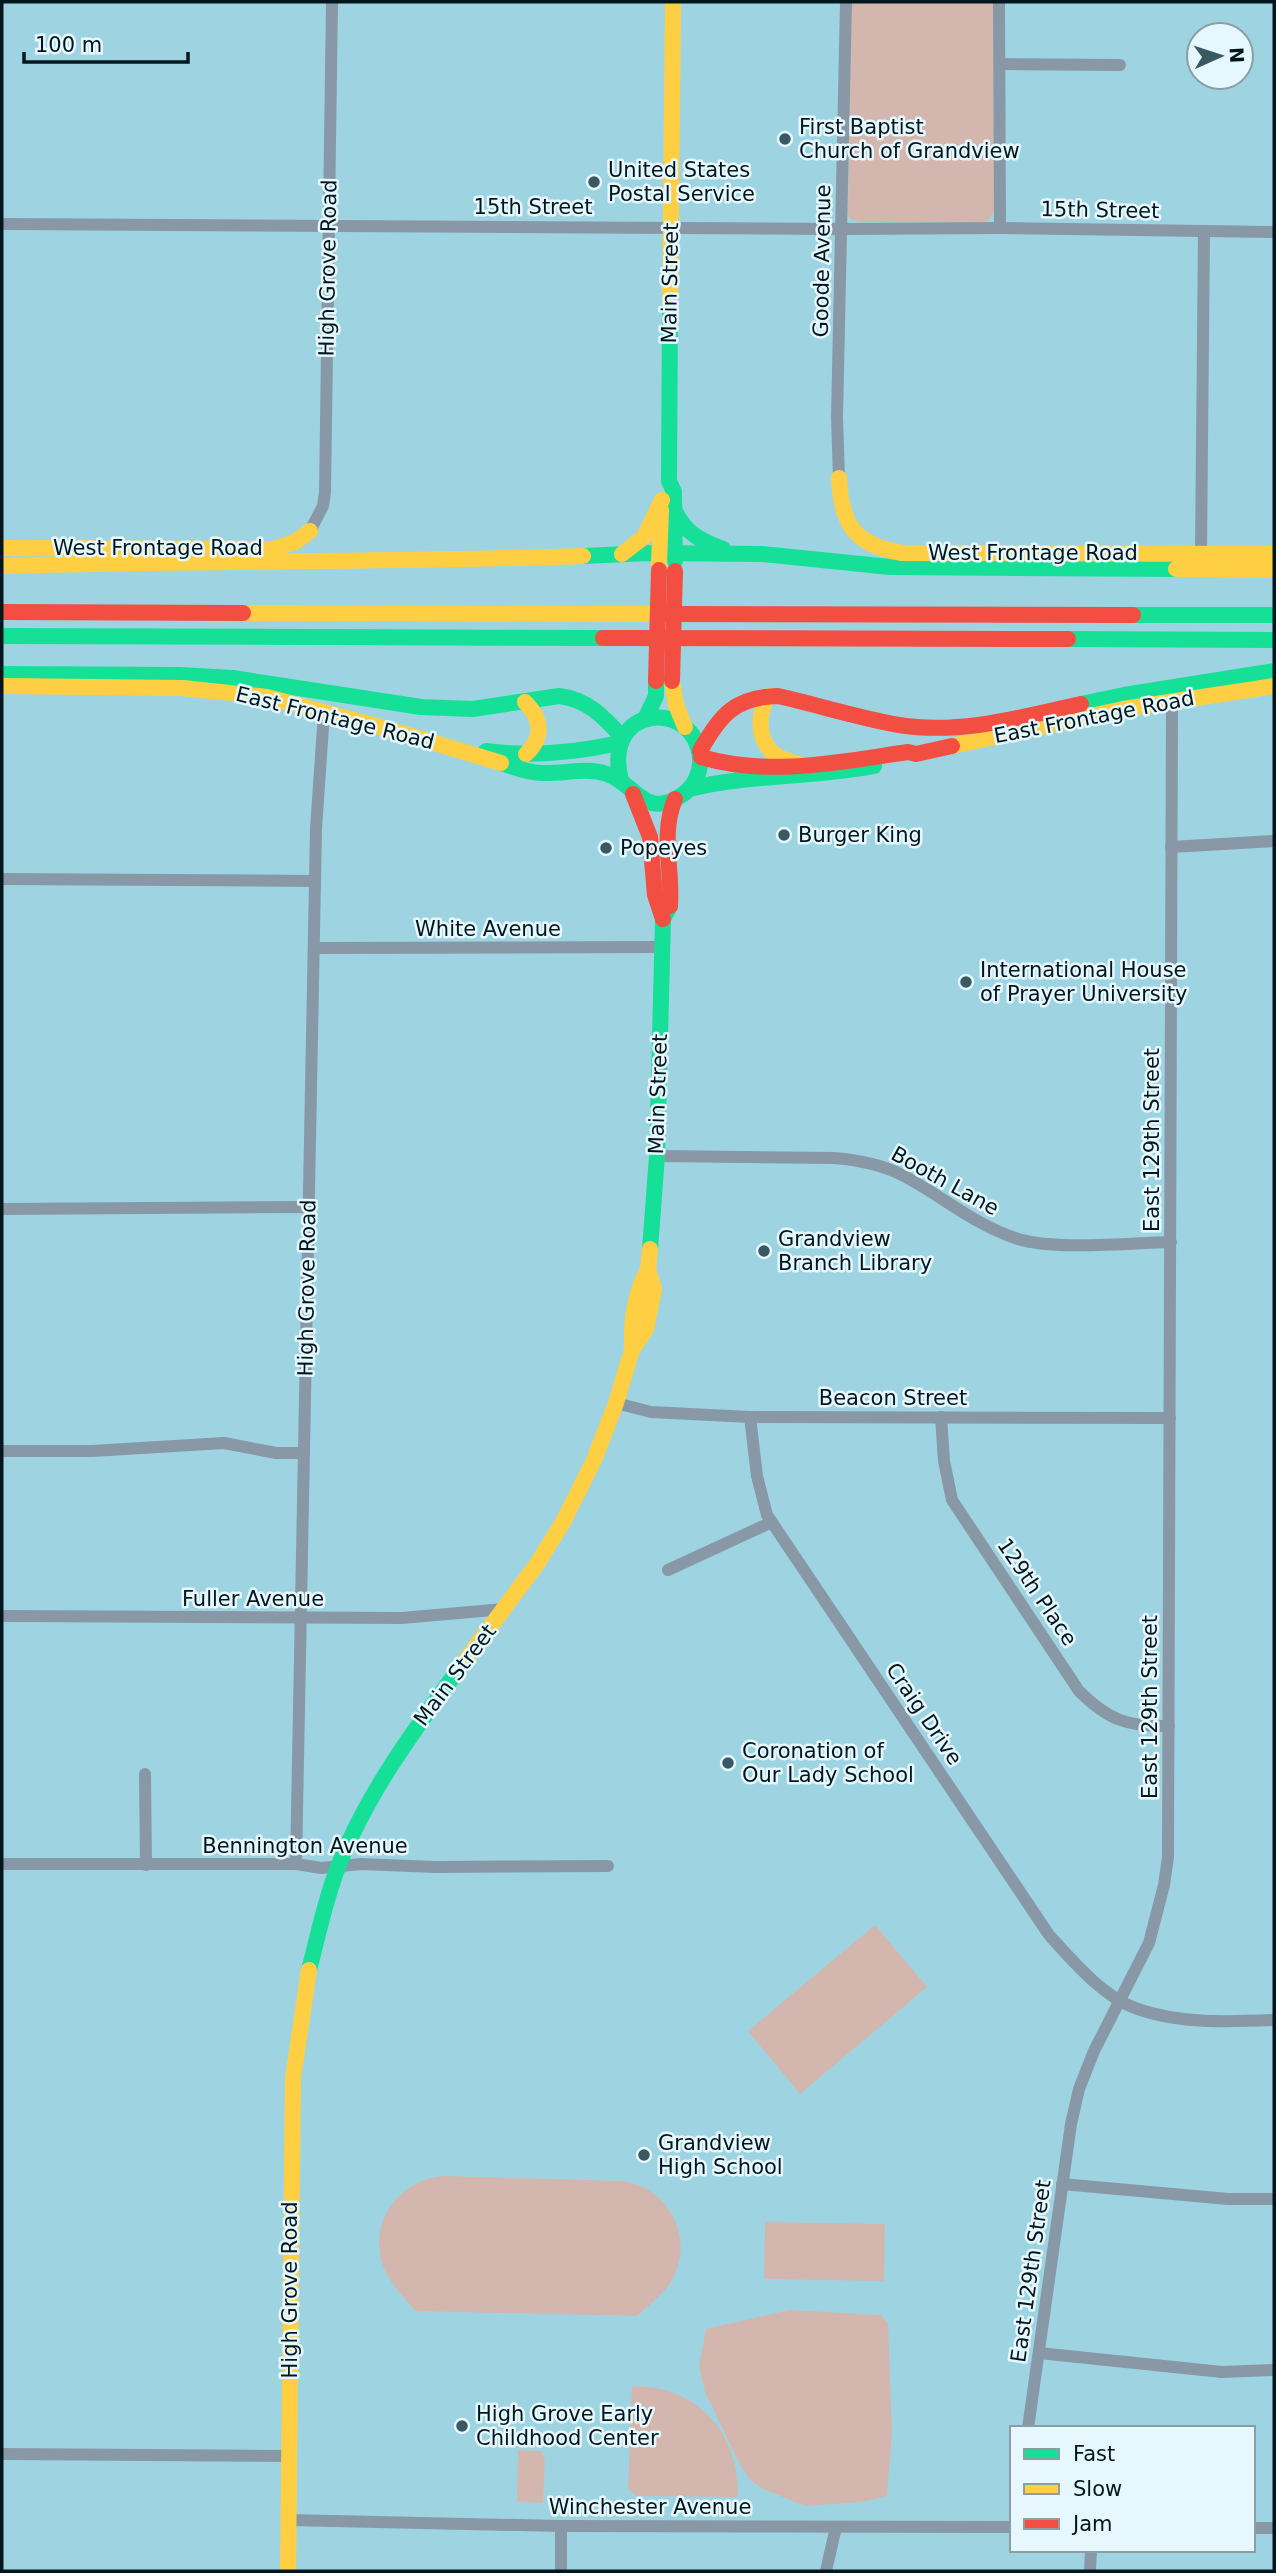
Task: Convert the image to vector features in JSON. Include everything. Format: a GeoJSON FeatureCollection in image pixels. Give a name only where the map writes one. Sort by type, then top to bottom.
{"type":"FeatureCollection","features":[{"type":"Feature","properties":{"kind":"main road","name":"Main Street"},"geometry":{"type":"LineString","coordinates":[[667,562],[675,511],[674,492],[669,481],[673,2]]}},
{"type":"Feature","properties":{"kind":"main road","name":"West Frontage Road"},"geometry":{"type":"LineString","coordinates":[[839,478],[839,497],[848,523],[871,546],[902,553],[1274,554]]}},
{"type":"Feature","properties":{"kind":"main road","name":"Main Street"},"geometry":{"type":"LineString","coordinates":[[645,719],[664,681],[667,562],[662,492],[669,481]]}},
{"type":"Feature","properties":{"kind":"main road"},"geometry":{"type":"LineString","coordinates":[[622,554],[647,534],[662,500]]}},
{"type":"Feature","properties":{"kind":"main road"},"geometry":{"type":"LineString","coordinates":[[675,511],[681,525],[692,536],[731,554]]}},
{"type":"Feature","properties":{"kind":"main road","name":"West Frontage Road"},"geometry":{"type":"LineString","coordinates":[[2,548],[273,549],[295,542],[310,531]]}},
{"type":"Feature","properties":{"kind":"main road"},"geometry":{"type":"LineString","coordinates":[[2,566],[134,562],[491,560],[622,554],[667,562],[731,554],[779,555],[858,565],[890,566],[1274,570]]}},
{"type":"Feature","properties":{"kind":"main road"},"geometry":{"type":"LineString","coordinates":[[2,612],[1274,615]]}},
{"type":"Feature","properties":{"kind":"main road"},"geometry":{"type":"LineString","coordinates":[[2,636],[1274,640]]}},
{"type":"Feature","properties":{"kind":"main road"},"geometry":{"type":"LineString","coordinates":[[700,754],[726,712],[741,702],[769,696],[901,725],[962,727],[992,724],[1124,695],[1274,671]]}},
{"type":"Feature","properties":{"kind":"main road"},"geometry":{"type":"LineString","coordinates":[[2,674],[233,678],[444,709],[473,709],[559,696],[580,700],[602,715],[620,740]]}},
{"type":"Feature","properties":{"kind":"main road","name":"Main Street"},"geometry":{"type":"LineString","coordinates":[[664,681],[685,727]]}},
{"type":"Feature","properties":{"kind":"main road","name":"East Frontage Road"},"geometry":{"type":"LineString","coordinates":[[2,686],[209,690],[267,697],[535,773],[595,771],[627,787]]}},
{"type":"Feature","properties":{"kind":"main road","name":"East Frontage Road"},"geometry":{"type":"LineString","coordinates":[[689,789],[725,781],[842,773],[909,758],[915,754],[1172,700],[1274,687]]}},
{"type":"Feature","properties":{"kind":"main road"},"geometry":{"type":"LineString","coordinates":[[769,696],[760,713],[766,744],[780,758],[801,765]]}},
{"type":"Feature","properties":{"kind":"main road"},"geometry":{"type":"LineString","coordinates":[[525,702],[537,715],[540,732],[537,744],[526,754]]}},
{"type":"Feature","properties":{"kind":"main road"},"geometry":{"type":"LineString","coordinates":[[656,717],[667,718],[685,727],[696,741],[700,754],[699,771],[689,789],[675,799],[653,802],[627,787],[617,762],[620,740],[631,727],[645,719],[656,717]]}},
{"type":"Feature","properties":{"kind":"main road","name":"East Frontage Road"},"geometry":{"type":"LineString","coordinates":[[457,749],[465,747],[526,754],[572,753],[620,740]]}},
{"type":"Feature","properties":{"kind":"main road","name":"East Frontage Road"},"geometry":{"type":"LineString","coordinates":[[700,754],[734,767],[801,765],[908,752],[915,754]]}},
{"type":"Feature","properties":{"kind":"main road","name":"Main Street"},"geometry":{"type":"LineString","coordinates":[[627,787],[642,814],[651,842],[657,908],[663,919]]}},
{"type":"Feature","properties":{"kind":"main road","name":"Main Street"},"geometry":{"type":"LineString","coordinates":[[302,2010],[323,1915],[337,1868],[362,1815],[393,1762],[537,1564],[563,1522],[591,1468],[616,1403],[632,1350],[646,1329],[654,1289],[648,1269],[657,1156],[663,919],[670,908],[671,897],[665,829],[668,813],[675,799]]}},
{"type":"Feature","properties":{"kind":"main road","name":"High Grove Road"},"geometry":{"type":"LineString","coordinates":[[288,2571],[293,2078],[302,2010]]}},
{"type":"Feature","properties":{"kind":"street","name":"High Grove Road"},"geometry":{"type":"LineString","coordinates":[[310,531],[323,506],[326,492],[332,2]]}},
{"type":"Feature","properties":{"kind":"street","name":"Goode Avenue"},"geometry":{"type":"LineString","coordinates":[[839,478],[837,417],[846,2]]}},
{"type":"Feature","properties":{"kind":"street"},"geometry":{"type":"LineString","coordinates":[[999,2],[1000,228]]}},
{"type":"Feature","properties":{"kind":"street"},"geometry":{"type":"LineString","coordinates":[[1000,64],[1120,65]]}},
{"type":"Feature","properties":{"kind":"street","name":"15th Street"},"geometry":{"type":"LineString","coordinates":[[2,224],[1000,228],[1274,232]]}},
{"type":"Feature","properties":{"kind":"street"},"geometry":{"type":"LineString","coordinates":[[1201,553],[1204,232]]}},
{"type":"Feature","properties":{"kind":"street","name":"East 129th Street"},"geometry":{"type":"LineString","coordinates":[[1028,2426],[1071,2124],[1079,2089],[1094,2051],[1149,1943],[1164,1885],[1168,1857],[1172,700]]}},
{"type":"Feature","properties":{"kind":"street","name":"High Grove Road"},"geometry":{"type":"LineString","coordinates":[[296,1864],[315,881],[324,712]]}},
{"type":"Feature","properties":{"kind":"street"},"geometry":{"type":"LineString","coordinates":[[1171,847],[1274,841]]}},
{"type":"Feature","properties":{"kind":"street"},"geometry":{"type":"LineString","coordinates":[[2,879],[315,881]]}},
{"type":"Feature","properties":{"kind":"street","name":"White Avenue"},"geometry":{"type":"LineString","coordinates":[[314,948],[662,947]]}},
{"type":"Feature","properties":{"kind":"street","name":"Booth Lane"},"geometry":{"type":"LineString","coordinates":[[657,1156],[858,1160],[902,1175],[985,1227],[1018,1240],[1053,1244],[1171,1242]]}},
{"type":"Feature","properties":{"kind":"street"},"geometry":{"type":"LineString","coordinates":[[2,1209],[309,1207]]}},
{"type":"Feature","properties":{"kind":"street","name":"Beacon Street"},"geometry":{"type":"LineString","coordinates":[[616,1403],[651,1412],[750,1417],[1170,1418]]}},
{"type":"Feature","properties":{"kind":"street","name":"Craig Drive"},"geometry":{"type":"LineString","coordinates":[[750,1417],[757,1476],[767,1515],[1049,1935],[1083,1972],[1135,2008],[1166,2015],[1230,2022],[1274,2020]]}},
{"type":"Feature","properties":{"kind":"street","name":"129th Place"},"geometry":{"type":"LineString","coordinates":[[941,1417],[944,1461],[952,1500],[1079,1691],[1097,1708],[1118,1721],[1142,1727],[1169,1726]]}},
{"type":"Feature","properties":{"kind":"street"},"geometry":{"type":"LineString","coordinates":[[2,1451],[92,1451],[224,1443],[276,1453],[304,1453]]}},
{"type":"Feature","properties":{"kind":"street"},"geometry":{"type":"LineString","coordinates":[[668,1570],[772,1522]]}},
{"type":"Feature","properties":{"kind":"street","name":"Fuller Avenue"},"geometry":{"type":"LineString","coordinates":[[2,1616],[402,1618],[504,1609]]}},
{"type":"Feature","properties":{"kind":"street"},"geometry":{"type":"LineString","coordinates":[[145,1774],[146,1865]]}},
{"type":"Feature","properties":{"kind":"street","name":"Bennington Avenue"},"geometry":{"type":"LineString","coordinates":[[2,1864],[296,1864],[321,1868],[361,1864],[435,1867],[608,1866]]}},
{"type":"Feature","properties":{"kind":"street"},"geometry":{"type":"LineString","coordinates":[[1062,2184],[1228,2199],[1274,2199]]}},
{"type":"Feature","properties":{"kind":"street"},"geometry":{"type":"LineString","coordinates":[[1039,2353],[1222,2372],[1274,2370]]}},
{"type":"Feature","properties":{"kind":"street"},"geometry":{"type":"LineString","coordinates":[[2,2454],[289,2456]]}},
{"type":"Feature","properties":{"kind":"street","name":"Winchester Avenue"},"geometry":{"type":"LineString","coordinates":[[288,2520],[561,2526],[1010,2527]]}},
{"type":"Feature","properties":{"kind":"street"},"geometry":{"type":"LineString","coordinates":[[561,2526],[561,2571]]}},
{"type":"Feature","properties":{"kind":"street"},"geometry":{"type":"LineString","coordinates":[[826,2571],[836,2527]]}},
{"type":"Feature","properties":{"kind":"street"},"geometry":{"type":"LineString","coordinates":[[1255,2528],[1274,2528]]}},
{"type":"Feature","properties":{"kind":"street"},"geometry":{"type":"LineString","coordinates":[[1090,2571],[1091,2552]]}},
{"type":"Feature","properties":{"kind":"shaded area"},"geometry":{"type":"Polygon","coordinates":[[[851,2],[993,2],[994,212],[987,222],[861,222],[848,216],[851,2]]]}},
{"type":"Feature","properties":{"kind":"shaded area"},"geometry":{"type":"Polygon","coordinates":[[[875,1925],[927,1987],[800,2094],[748,2031],[875,1925]]]}},
{"type":"Feature","properties":{"kind":"shaded area"},"geometry":{"type":"Polygon","coordinates":[[[443,2176],[623,2181],[639,2185],[664,2203],[673,2215],[681,2245],[674,2276],[662,2293],[637,2316],[415,2311],[393,2284],[383,2266],[379,2250],[380,2234],[390,2206],[400,2195],[427,2179],[443,2176]]]}},
{"type":"Feature","properties":{"kind":"shaded area"},"geometry":{"type":"Polygon","coordinates":[[[765,2222],[885,2224],[884,2281],[764,2279],[765,2222]]]}},
{"type":"Feature","properties":{"kind":"shaded area"},"geometry":{"type":"Polygon","coordinates":[[[789,2310],[881,2315],[888,2323],[892,2433],[887,2496],[861,2502],[805,2506],[763,2489],[750,2480],[739,2463],[705,2392],[699,2366],[706,2329],[789,2310]]]}},
{"type":"Feature","properties":{"kind":"shaded area"},"geometry":{"type":"Polygon","coordinates":[[[632,2386],[656,2388],[677,2394],[710,2417],[731,2452],[738,2497],[636,2496],[628,2489],[632,2386]]]}},
{"type":"Feature","properties":{"kind":"shaded area"},"geometry":{"type":"Polygon","coordinates":[[[518,2450],[541,2451],[545,2459],[543,2503],[517,2502],[518,2450]]]}},
{"type":"Feature","properties":{"kind":"traffic: fast"},"geometry":{"type":"LineString","coordinates":[[670,304],[669,481],[674,492],[675,561]]}},
{"type":"Feature","properties":{"kind":"traffic: fast"},"geometry":{"type":"LineString","coordinates":[[675,511],[694,535],[723,549]]}},
{"type":"Feature","properties":{"kind":"traffic: fast"},"geometry":{"type":"LineString","coordinates":[[583,556],[649,553],[762,554],[890,567],[1176,569]]}},
{"type":"Feature","properties":{"kind":"traffic: fast"},"geometry":{"type":"LineString","coordinates":[[1133,615],[1274,615]]}},
{"type":"Feature","properties":{"kind":"traffic: fast"},"geometry":{"type":"LineString","coordinates":[[2,636],[603,638]]}},
{"type":"Feature","properties":{"kind":"traffic: fast"},"geometry":{"type":"LineString","coordinates":[[1068,639],[1274,640]]}},
{"type":"Feature","properties":{"kind":"traffic: fast"},"geometry":{"type":"LineString","coordinates":[[1081,704],[1274,671]]}},
{"type":"Feature","properties":{"kind":"traffic: fast"},"geometry":{"type":"LineString","coordinates":[[2,674],[233,678],[421,707],[473,709],[559,696],[586,705],[602,716],[622,737]]}},
{"type":"Feature","properties":{"kind":"traffic: fast"},"geometry":{"type":"LineString","coordinates":[[645,719],[656,696],[656,681]]}},
{"type":"Feature","properties":{"kind":"traffic: fast"},"geometry":{"type":"LineString","coordinates":[[501,763],[537,773],[583,771],[607,774],[649,802],[658,804],[682,795],[696,779],[700,758],[695,739],[683,726],[668,719],[652,718],[636,724],[624,736],[618,755],[621,780]]}},
{"type":"Feature","properties":{"kind":"traffic: fast"},"geometry":{"type":"LineString","coordinates":[[486,751],[552,753],[619,743]]}},
{"type":"Feature","properties":{"kind":"traffic: fast"},"geometry":{"type":"LineString","coordinates":[[689,789],[735,781],[874,766]]}},
{"type":"Feature","properties":{"kind":"traffic: fast"},"geometry":{"type":"LineString","coordinates":[[650,1249],[657,1156],[663,919],[670,906]]}},
{"type":"Feature","properties":{"kind":"traffic: fast"},"geometry":{"type":"LineString","coordinates":[[309,1970],[329,1892],[363,1813],[393,1762],[461,1666]]}},
{"type":"Feature","properties":{"kind":"traffic: slow"},"geometry":{"type":"LineString","coordinates":[[670,304],[673,2]]}},
{"type":"Feature","properties":{"kind":"traffic: slow"},"geometry":{"type":"LineString","coordinates":[[839,478],[843,508],[854,530],[873,545],[902,553],[1274,554]]}},
{"type":"Feature","properties":{"kind":"traffic: slow"},"geometry":{"type":"LineString","coordinates":[[622,554],[644,537],[662,500]]}},
{"type":"Feature","properties":{"kind":"traffic: slow"},"geometry":{"type":"LineString","coordinates":[[659,564],[661,510]]}},
{"type":"Feature","properties":{"kind":"traffic: slow"},"geometry":{"type":"LineString","coordinates":[[2,548],[273,549],[295,542],[310,531]]}},
{"type":"Feature","properties":{"kind":"traffic: slow"},"geometry":{"type":"LineString","coordinates":[[2,566],[583,556]]}},
{"type":"Feature","properties":{"kind":"traffic: slow"},"geometry":{"type":"LineString","coordinates":[[1176,569],[1274,570]]}},
{"type":"Feature","properties":{"kind":"traffic: slow"},"geometry":{"type":"LineString","coordinates":[[243,613],[669,614]]}},
{"type":"Feature","properties":{"kind":"traffic: slow"},"geometry":{"type":"LineString","coordinates":[[672,681],[676,705],[685,727]]}},
{"type":"Feature","properties":{"kind":"traffic: slow"},"geometry":{"type":"LineString","coordinates":[[2,686],[183,688],[267,697],[501,763]]}},
{"type":"Feature","properties":{"kind":"traffic: slow"},"geometry":{"type":"LineString","coordinates":[[952,746],[1123,709],[1274,686]]}},
{"type":"Feature","properties":{"kind":"traffic: slow"},"geometry":{"type":"LineString","coordinates":[[769,696],[761,718],[764,741],[777,756],[801,765]]}},
{"type":"Feature","properties":{"kind":"traffic: slow"},"geometry":{"type":"LineString","coordinates":[[525,702],[535,715],[539,728],[536,741],[526,754]]}},
{"type":"Feature","properties":{"kind":"traffic: slow"},"geometry":{"type":"LineString","coordinates":[[461,1666],[537,1564],[563,1522],[594,1460],[616,1403],[632,1350],[646,1329],[654,1289],[648,1269],[650,1249]]}},
{"type":"Feature","properties":{"kind":"traffic: slow"},"geometry":{"type":"LineString","coordinates":[[632,1350],[634,1308],[648,1269]]}},
{"type":"Feature","properties":{"kind":"traffic: slow"},"geometry":{"type":"LineString","coordinates":[[288,2571],[293,2078],[309,1970]]}},
{"type":"Feature","properties":{"kind":"traffic: jam"},"geometry":{"type":"LineString","coordinates":[[656,681],[659,570]]}},
{"type":"Feature","properties":{"kind":"traffic: jam"},"geometry":{"type":"LineString","coordinates":[[672,681],[675,571]]}},
{"type":"Feature","properties":{"kind":"traffic: jam"},"geometry":{"type":"LineString","coordinates":[[2,612],[243,613]]}},
{"type":"Feature","properties":{"kind":"traffic: jam"},"geometry":{"type":"LineString","coordinates":[[669,614],[1133,615]]}},
{"type":"Feature","properties":{"kind":"traffic: jam"},"geometry":{"type":"LineString","coordinates":[[603,638],[1068,639]]}},
{"type":"Feature","properties":{"kind":"traffic: jam"},"geometry":{"type":"LineString","coordinates":[[700,751],[730,710],[763,697],[778,696],[884,722],[922,728],[991,723],[1081,704]]}},
{"type":"Feature","properties":{"kind":"traffic: jam"},"geometry":{"type":"LineString","coordinates":[[701,757],[752,766],[804,766],[908,752],[916,754],[952,746]]}},
{"type":"Feature","properties":{"kind":"traffic: jam"},"geometry":{"type":"LineString","coordinates":[[633,794],[650,837],[655,895],[663,919]]}},
{"type":"Feature","properties":{"kind":"traffic: jam"},"geometry":{"type":"LineString","coordinates":[[670,906],[668,826],[675,799]]}},
{"type":"Feature","properties":{"kind":"place","name":"First Baptist Church of Grandview"},"geometry":{"type":"Point","coordinates":[785,139]}},
{"type":"Feature","properties":{"kind":"place","name":"United States Postal Service"},"geometry":{"type":"Point","coordinates":[594,182]}},
{"type":"Feature","properties":{"kind":"place","name":"Burger King"},"geometry":{"type":"Point","coordinates":[784,835]}},
{"type":"Feature","properties":{"kind":"place","name":"Popeyes"},"geometry":{"type":"Point","coordinates":[606,848]}},
{"type":"Feature","properties":{"kind":"place","name":"International House of Prayer University"},"geometry":{"type":"Point","coordinates":[966,982]}},
{"type":"Feature","properties":{"kind":"place","name":"Grandview Branch Library"},"geometry":{"type":"Point","coordinates":[764,1251]}},
{"type":"Feature","properties":{"kind":"place","name":"Coronation of Our Lady School"},"geometry":{"type":"Point","coordinates":[728,1763]}},
{"type":"Feature","properties":{"kind":"place","name":"Grandview High School"},"geometry":{"type":"Point","coordinates":[644,2155]}},
{"type":"Feature","properties":{"kind":"place","name":"High Grove Early Childhood Center"},"geometry":{"type":"Point","coordinates":[462,2426]}}]}
